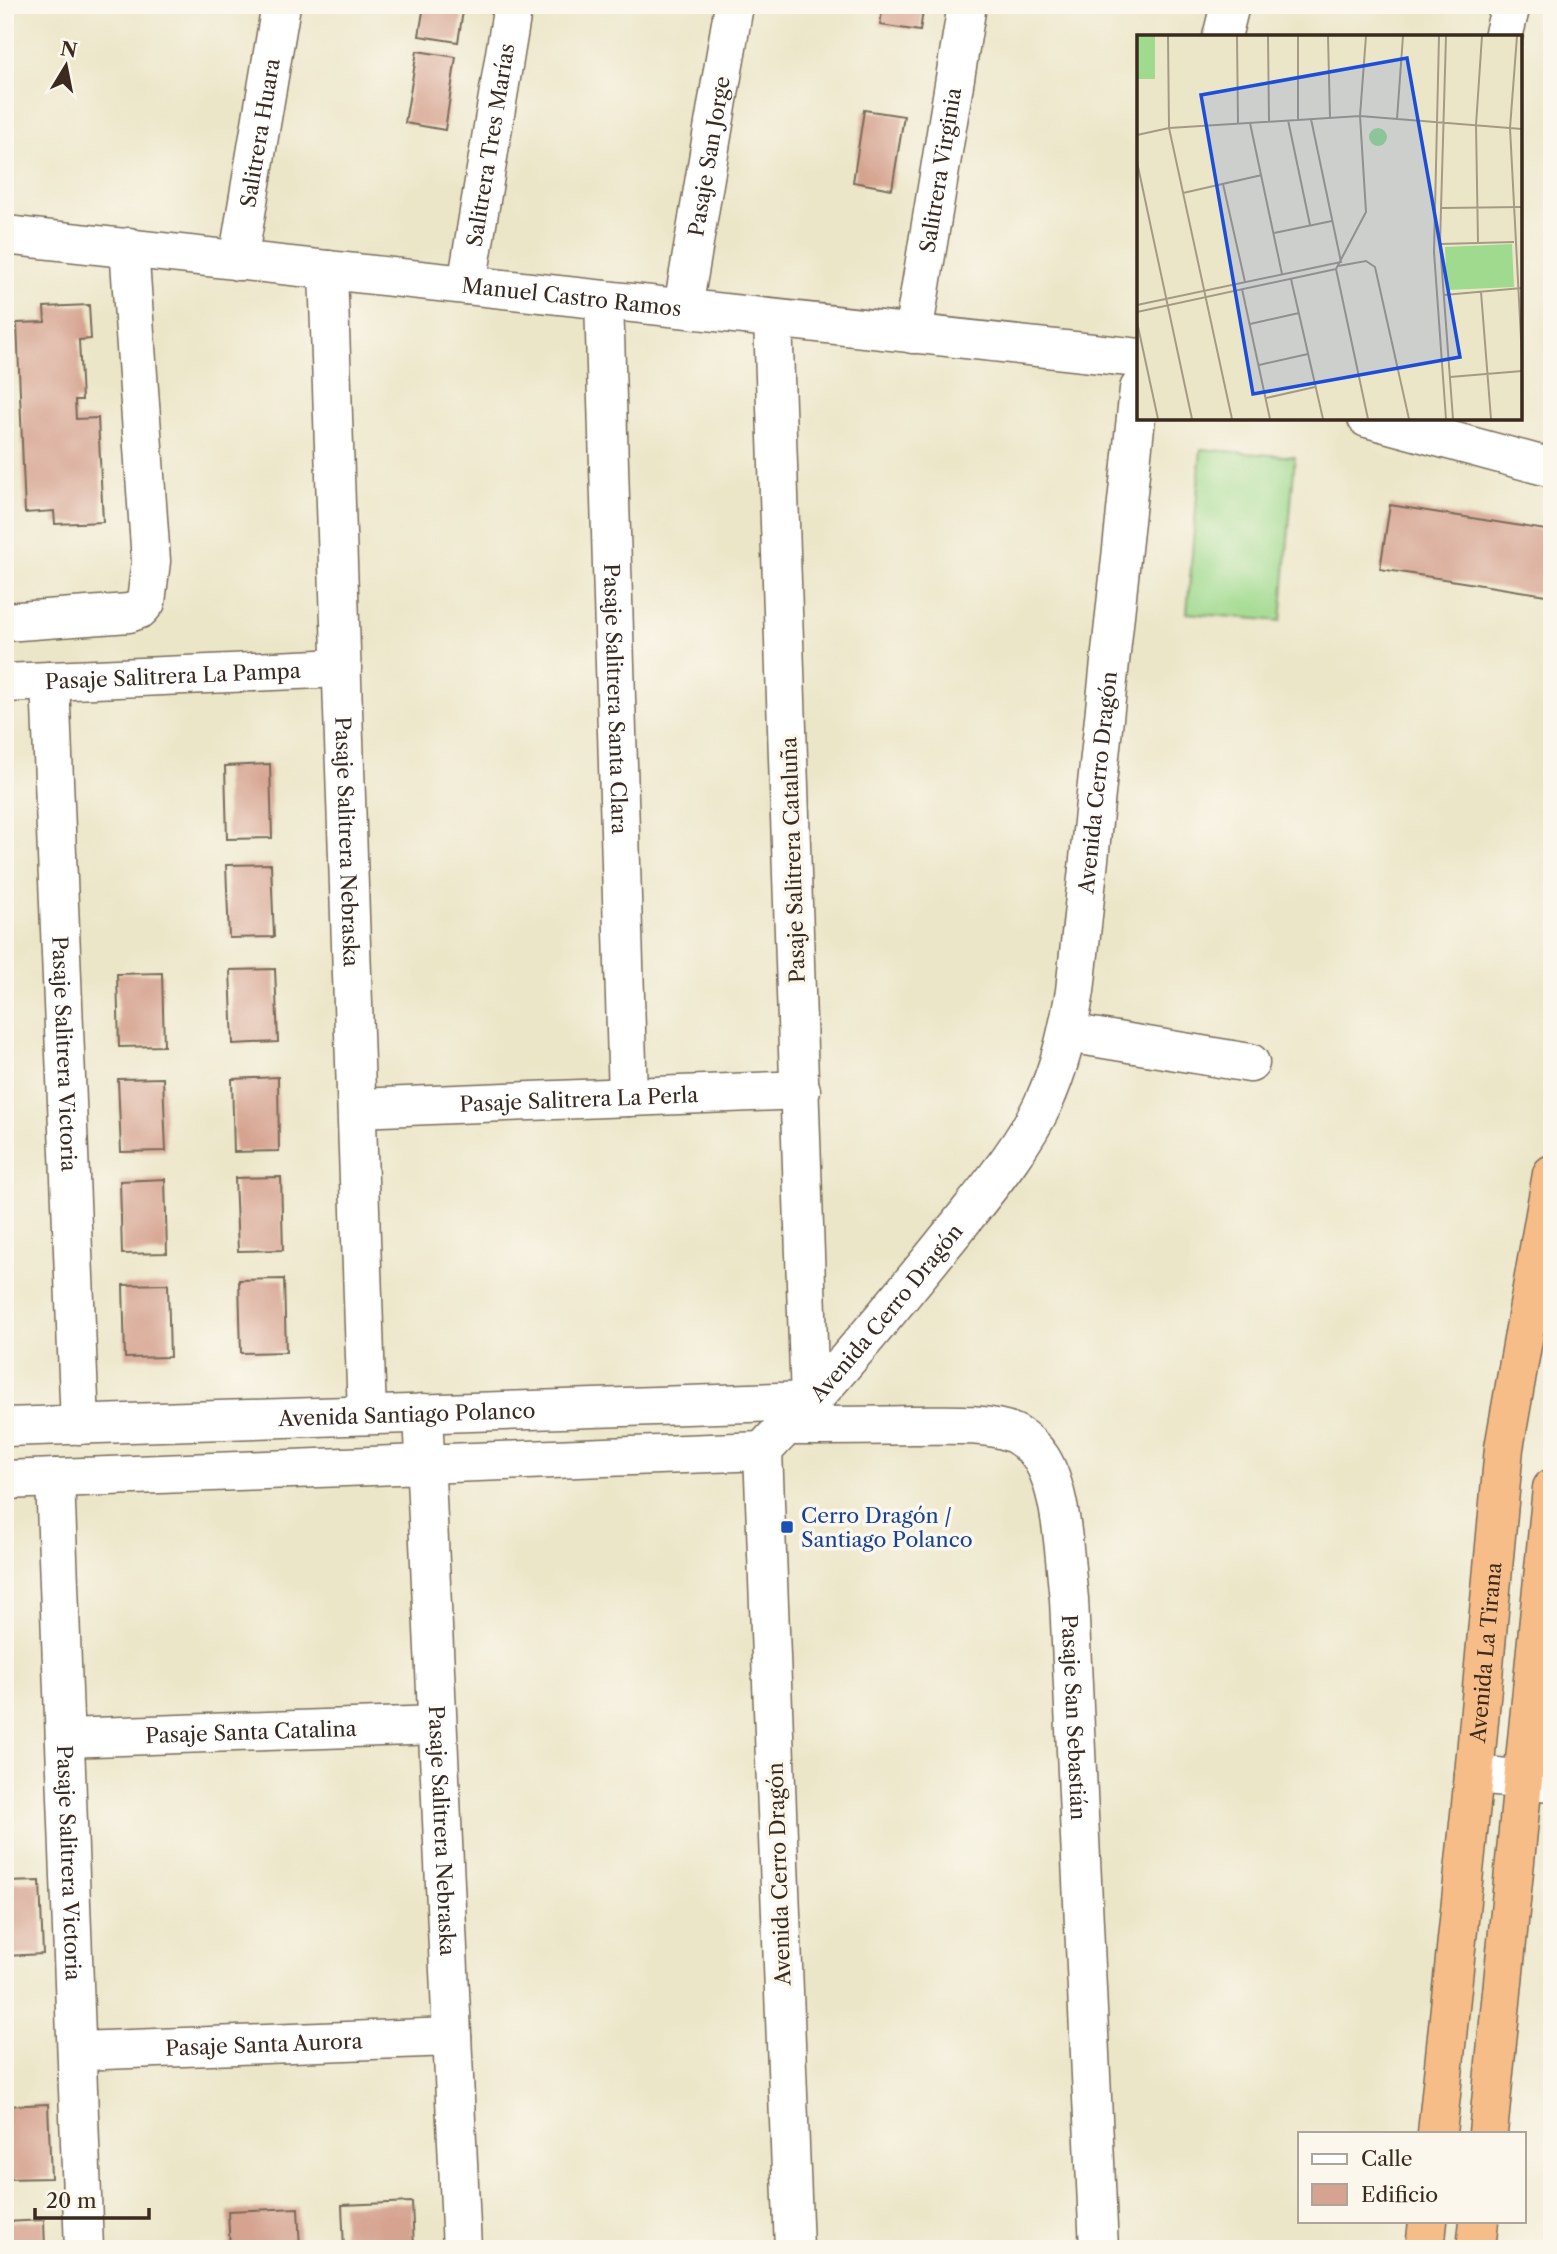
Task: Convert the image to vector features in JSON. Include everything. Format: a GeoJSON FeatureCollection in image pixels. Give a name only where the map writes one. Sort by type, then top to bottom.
{"type":"FeatureCollection","features":[{"type":"Feature","properties":{"kind":"highway","name":"Avenida La Tirana"},"geometry":{"type":"LineString","coordinates":[[1437,2132],[1504,1448],[1552,1174]]}},
{"type":"Feature","properties":{"kind":"highway"},"geometry":{"type":"LineString","coordinates":[[1488,2132],[1537,1780],[1552,1488]]}},
{"type":"Feature","properties":{"kind":"highway"},"geometry":{"type":"LineString","coordinates":[[1425,2249],[1428,2222]]}},
{"type":"Feature","properties":{"kind":"highway"},"geometry":{"type":"LineString","coordinates":[[1476,2249],[1479,2222]]}},
{"type":"Feature","properties":{"kind":"street","name":"Salitrera Huara"},"geometry":{"type":"LineString","coordinates":[[238,261],[281,5]]}},
{"type":"Feature","properties":{"kind":"street","name":"Salitrera Tres Marías"},"geometry":{"type":"LineString","coordinates":[[467,285],[513,5]]}},
{"type":"Feature","properties":{"kind":"street","name":"Pasaje San Jorge"},"geometry":{"type":"LineString","coordinates":[[683,309],[734,5]]}},
{"type":"Feature","properties":{"kind":"street","name":"Salitrera Virginia"},"geometry":{"type":"LineString","coordinates":[[914,334],[967,5]]}},
{"type":"Feature","properties":{"kind":"street"},"geometry":{"type":"LineString","coordinates":[[1222,35],[1230,5]]}},
{"type":"Feature","properties":{"kind":"street"},"geometry":{"type":"LineString","coordinates":[[1504,35],[1511,5]]}},
{"type":"Feature","properties":{"kind":"street","name":"Manuel Castro Ramos"},"geometry":{"type":"LineString","coordinates":[[5,234],[1137,358]]}},
{"type":"Feature","properties":{"kind":"street"},"geometry":{"type":"LineString","coordinates":[[5,622],[130,613],[140,609],[146,602],[151,561],[129,247]]}},
{"type":"Feature","properties":{"kind":"street","name":"Pasaje Salitrera Nebraska"},"geometry":{"type":"LineString","coordinates":[[328,270],[367,1415]]}},
{"type":"Feature","properties":{"kind":"street","name":"Pasaje Salitrera Santa Clara"},"geometry":{"type":"LineString","coordinates":[[604,300],[628,1097]]}},
{"type":"Feature","properties":{"kind":"street","name":"Pasaje Salitrera Cataluña"},"geometry":{"type":"LineString","coordinates":[[773,318],[801,1090],[786,1426]]}},
{"type":"Feature","properties":{"kind":"street","name":"Avenida Cerro Dragón"},"geometry":{"type":"LineString","coordinates":[[794,2249],[786,1426],[919,1273],[986,1191],[1042,1106],[1056,1072],[1068,1033],[1076,978],[1137,408]]}},
{"type":"Feature","properties":{"kind":"street"},"geometry":{"type":"LineString","coordinates":[[1381,420],[1409,424],[1552,468]]}},
{"type":"Feature","properties":{"kind":"street","name":"Pasaje Salitrera La Pampa"},"geometry":{"type":"LineString","coordinates":[[5,683],[342,668]]}},
{"type":"Feature","properties":{"kind":"street","name":"Pasaje Salitrera Victoria"},"geometry":{"type":"LineString","coordinates":[[50,681],[80,1425]]}},
{"type":"Feature","properties":{"kind":"street"},"geometry":{"type":"LineString","coordinates":[[1068,1033],[1250,1063]]}},
{"type":"Feature","properties":{"kind":"street","name":"Pasaje Salitrera La Perla"},"geometry":{"type":"LineString","coordinates":[[356,1108],[801,1090]]}},
{"type":"Feature","properties":{"kind":"street","name":"Pasaje Salitrera Nebraska"},"geometry":{"type":"LineString","coordinates":[[423,1413],[461,2249]]}},
{"type":"Feature","properties":{"kind":"street","name":"Avenida Santiago Polanco"},"geometry":{"type":"LineString","coordinates":[[5,1427],[423,1413],[786,1426]]}},
{"type":"Feature","properties":{"kind":"street","name":"Pasaje San Sebastián"},"geometry":{"type":"LineString","coordinates":[[786,1426],[962,1425],[1013,1433],[1030,1445],[1041,1459],[1052,1483],[1058,1507],[1069,1599],[1100,2249]]}},
{"type":"Feature","properties":{"kind":"street"},"geometry":{"type":"LineString","coordinates":[[5,1480],[425,1464],[786,1426]]}},
{"type":"Feature","properties":{"kind":"street","name":"Pasaje Salitrera Victoria"},"geometry":{"type":"LineString","coordinates":[[55,1478],[84,2249]]}},
{"type":"Feature","properties":{"kind":"street","name":"Pasaje Santa Catalina"},"geometry":{"type":"LineString","coordinates":[[65,1738],[437,1725]]}},
{"type":"Feature","properties":{"kind":"street"},"geometry":{"type":"LineString","coordinates":[[1474,1775],[1537,1780]]}},
{"type":"Feature","properties":{"kind":"street","name":"Pasaje Santa Aurora"},"geometry":{"type":"LineString","coordinates":[[77,2051],[452,2037]]}},
{"type":"Feature","properties":{"kind":"green space"},"geometry":{"type":"Polygon","coordinates":[[[1201,449],[1295,457],[1281,621],[1187,613],[1201,449]]]}},
{"type":"Feature","properties":{"kind":"building"},"geometry":{"type":"Polygon","coordinates":[[[424,5],[464,5],[458,42],[419,36],[424,5]]]}},
{"type":"Feature","properties":{"kind":"building"},"geometry":{"type":"Polygon","coordinates":[[[771,5],[796,5],[795,11],[771,5]]]}},
{"type":"Feature","properties":{"kind":"building"},"geometry":{"type":"Polygon","coordinates":[[[883,5],[924,5],[920,31],[880,25],[883,5]]]}},
{"type":"Feature","properties":{"kind":"building"},"geometry":{"type":"Polygon","coordinates":[[[417,51],[456,57],[445,130],[405,123],[417,51]]]}},
{"type":"Feature","properties":{"kind":"building"},"geometry":{"type":"Polygon","coordinates":[[[864,110],[904,116],[892,189],[853,182],[864,110]]]}},
{"type":"Feature","properties":{"kind":"building"},"geometry":{"type":"Polygon","coordinates":[[[89,305],[91,339],[79,340],[82,400],[75,400],[76,419],[98,418],[103,522],[55,524],[54,511],[25,513],[17,323],[45,322],[44,307],[89,305]]]}},
{"type":"Feature","properties":{"kind":"building"},"geometry":{"type":"Polygon","coordinates":[[[1390,505],[1552,531],[1552,596],[1380,569],[1390,505]]]}},
{"type":"Feature","properties":{"kind":"building"},"geometry":{"type":"Polygon","coordinates":[[[270,764],[272,838],[227,839],[225,766],[270,764]]]}},
{"type":"Feature","properties":{"kind":"building"},"geometry":{"type":"Polygon","coordinates":[[[271,864],[274,937],[229,938],[226,865],[271,864]]]}},
{"type":"Feature","properties":{"kind":"building"},"geometry":{"type":"Polygon","coordinates":[[[275,969],[278,1042],[233,1044],[230,970],[275,969]]]}},
{"type":"Feature","properties":{"kind":"building"},"geometry":{"type":"Polygon","coordinates":[[[162,973],[164,1046],[119,1047],[117,974],[162,973]]]}},
{"type":"Feature","properties":{"kind":"building"},"geometry":{"type":"Polygon","coordinates":[[[278,1077],[279,1151],[234,1152],[232,1079],[278,1077]]]}},
{"type":"Feature","properties":{"kind":"building"},"geometry":{"type":"Polygon","coordinates":[[[163,1078],[166,1151],[121,1152],[118,1079],[163,1078]]]}},
{"type":"Feature","properties":{"kind":"building"},"geometry":{"type":"Polygon","coordinates":[[[281,1177],[283,1250],[238,1251],[235,1178],[281,1177]]]}},
{"type":"Feature","properties":{"kind":"building"},"geometry":{"type":"Polygon","coordinates":[[[165,1179],[167,1253],[122,1254],[120,1181],[165,1179]]]}},
{"type":"Feature","properties":{"kind":"building"},"geometry":{"type":"Polygon","coordinates":[[[284,1279],[286,1352],[241,1353],[239,1280],[284,1279]]]}},
{"type":"Feature","properties":{"kind":"building"},"geometry":{"type":"Polygon","coordinates":[[[168,1284],[170,1357],[125,1358],[123,1285],[168,1284]]]}},
{"type":"Feature","properties":{"kind":"building"},"geometry":{"type":"Polygon","coordinates":[[[40,1881],[43,1954],[5,1956],[5,1882],[40,1881]]]}},
{"type":"Feature","properties":{"kind":"building"},"geometry":{"type":"Polygon","coordinates":[[[48,2104],[51,2178],[5,2179],[5,2106],[48,2104]]]}},
{"type":"Feature","properties":{"kind":"building"},"geometry":{"type":"Polygon","coordinates":[[[412,2202],[414,2249],[344,2249],[342,2205],[412,2202]]]}},
{"type":"Feature","properties":{"kind":"building"},"geometry":{"type":"Polygon","coordinates":[[[298,2208],[300,2249],[230,2249],[228,2211],[298,2208]]]}},
{"type":"Feature","properties":{"kind":"building"},"geometry":{"type":"Polygon","coordinates":[[[44,2220],[45,2249],[5,2249],[5,2222],[44,2220]]]}},
{"type":"Feature","properties":{"kind":"place","name":"Cerro Dragón / Santiago Polanco"},"geometry":{"type":"Point","coordinates":[787,1527]}}]}
